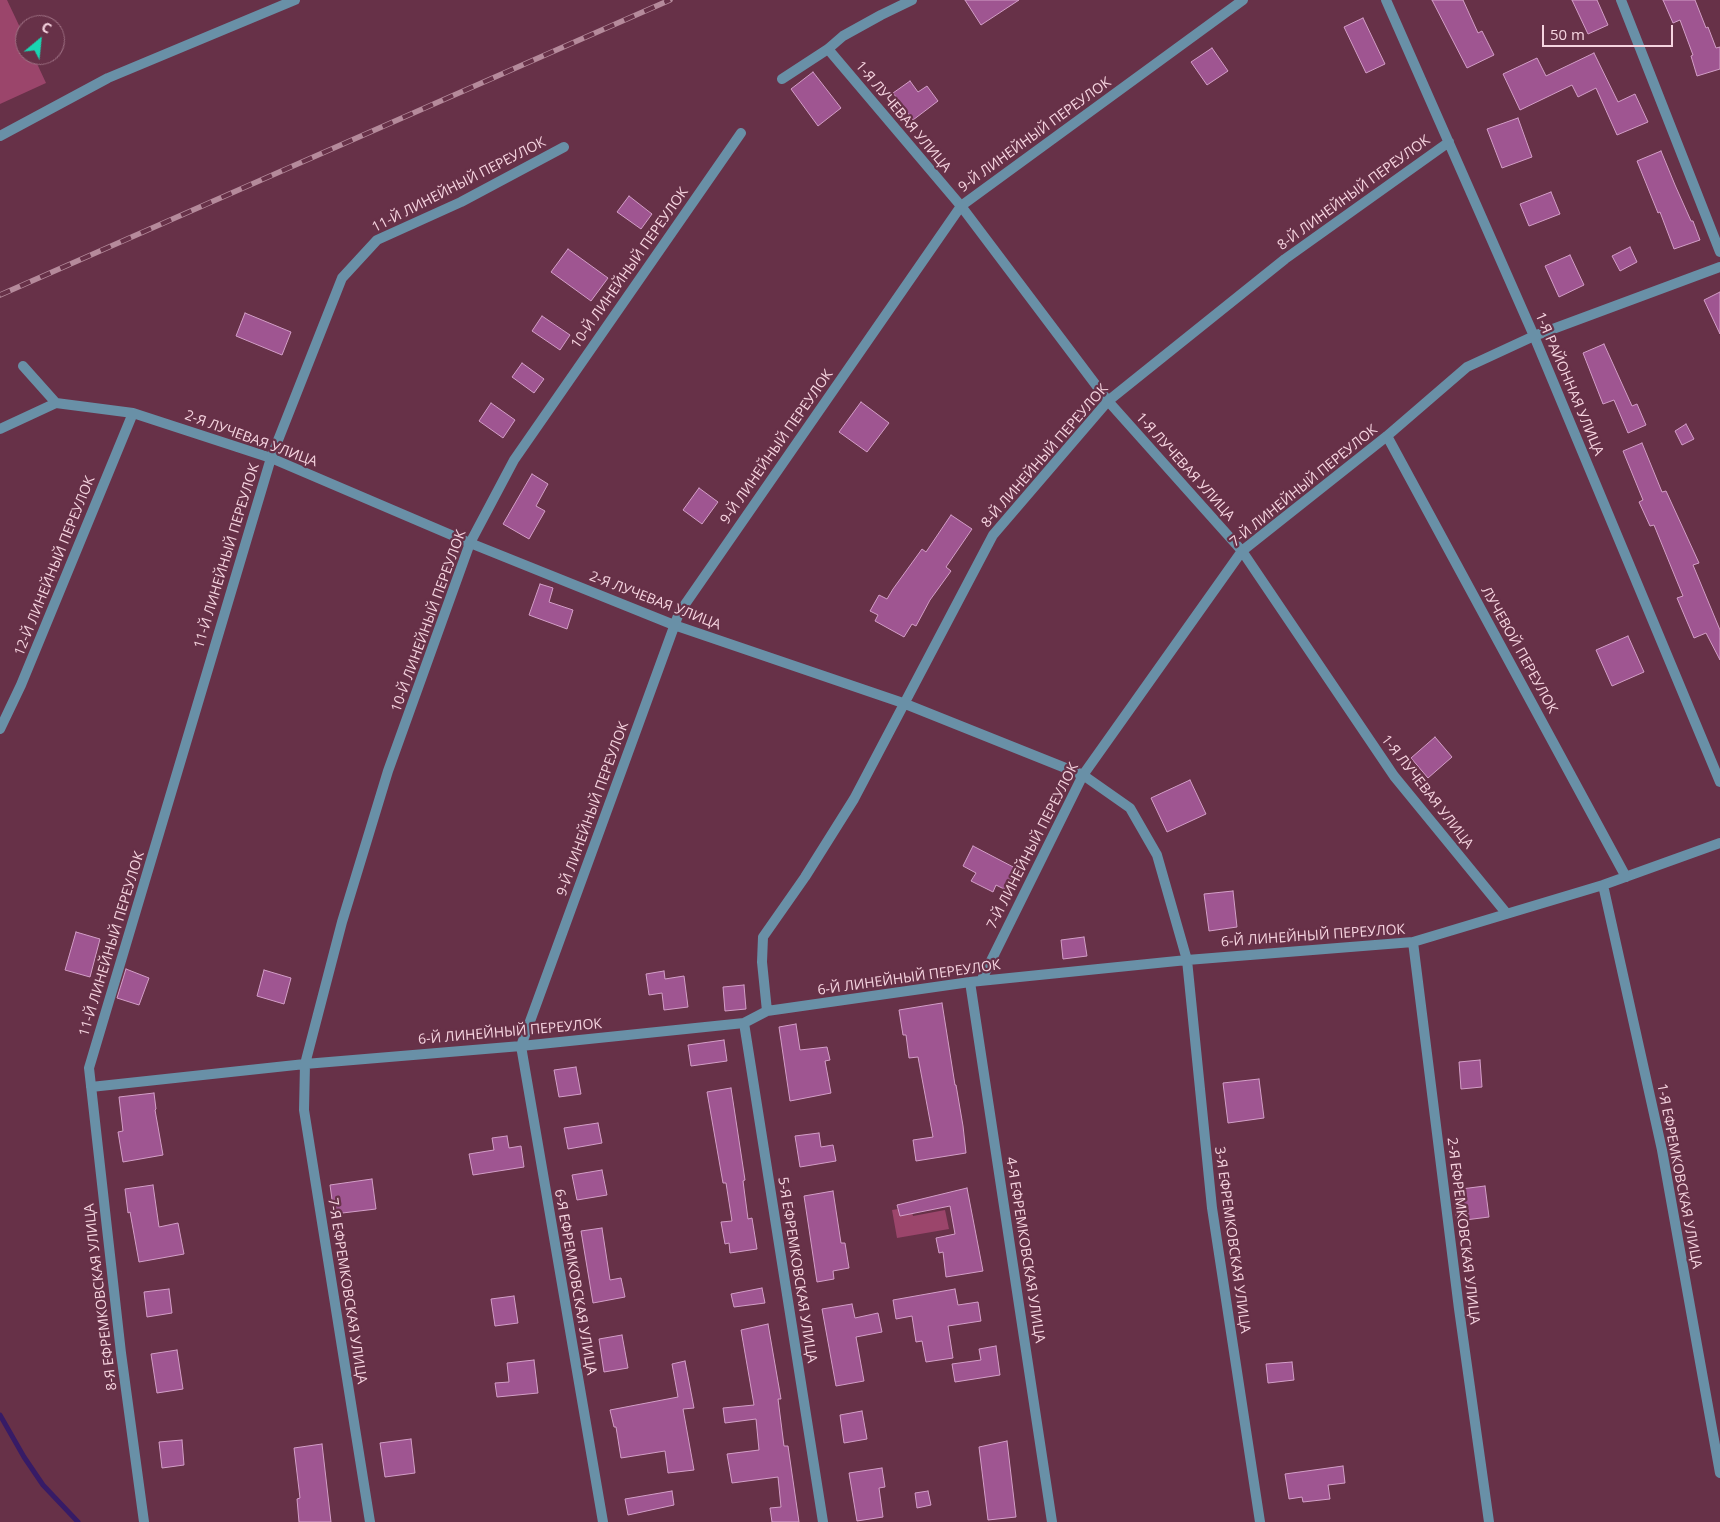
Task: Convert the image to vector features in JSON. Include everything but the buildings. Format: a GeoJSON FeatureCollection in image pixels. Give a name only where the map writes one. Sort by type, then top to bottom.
{"type":"FeatureCollection","features":[{"type":"Feature","properties":{"kind":"street"},"geometry":{"type":"LineString","coordinates":[[0,136],[108,78],[295,0]]}},
{"type":"Feature","properties":{"kind":"street"},"geometry":{"type":"LineString","coordinates":[[782,79],[843,36],[912,0]]}},
{"type":"Feature","properties":{"kind":"street","name":"9-Й ЛИНЕЙНЫЙ ПЕРЕУЛОК"},"geometry":{"type":"LineString","coordinates":[[521,1046],[679,613],[961,206],[1242,0]]}},
{"type":"Feature","properties":{"kind":"street","name":"1-Я РАЙОННАЯ УЛИЦА"},"geometry":{"type":"LineString","coordinates":[[1386,0],[1534,336],[1720,782]]}},
{"type":"Feature","properties":{"kind":"street"},"geometry":{"type":"LineString","coordinates":[[1621,0],[1720,252]]}},
{"type":"Feature","properties":{"kind":"street","name":"1-Я ЛУЧЕВАЯ УЛИЦА"},"geometry":{"type":"LineString","coordinates":[[828,48],[961,206],[1108,401],[1242,551],[1394,776],[1508,914]]}},
{"type":"Feature","properties":{"kind":"street","name":"10-Й ЛИНЕЙНЫЙ ПЕРЕУЛОК"},"geometry":{"type":"LineString","coordinates":[[304,1064],[342,922],[388,771],[470,543],[514,460],[741,133]]}},
{"type":"Feature","properties":{"kind":"street","name":"8-Й ЛИНЕЙНЫЙ ПЕРЕУЛОК"},"geometry":{"type":"LineString","coordinates":[[767,1011],[762,962],[763,937],[805,877],[854,799],[992,535],[1108,401],[1285,259],[1449,142]]}},
{"type":"Feature","properties":{"kind":"street","name":"11-Й ЛИНЕЙНЫЙ ПЕРЕУЛОК"},"geometry":{"type":"LineString","coordinates":[[89,1068],[271,458],[342,278],[377,240],[461,202],[564,147]]}},
{"type":"Feature","properties":{"kind":"street","name":"7-Й ЛИНЕЙНЫЙ ПЕРЕУЛОК"},"geometry":{"type":"LineString","coordinates":[[981,981],[1083,775],[1242,551],[1387,436],[1467,367],[1534,336],[1720,267]]}},
{"type":"Feature","properties":{"kind":"street"},"geometry":{"type":"LineString","coordinates":[[0,429],[56,403],[23,366]]}},
{"type":"Feature","properties":{"kind":"street","name":"2-Я ЛУЧЕВАЯ УЛИЦА"},"geometry":{"type":"LineString","coordinates":[[56,403],[133,413],[271,458],[470,543],[674,625],[904,703],[1083,775],[1130,808],[1157,855],[1187,960]]}},
{"type":"Feature","properties":{"kind":"street","name":"12-Й ЛИНЕЙНЫЙ ПЕРЕУЛОК"},"geometry":{"type":"LineString","coordinates":[[0,729],[21,685],[133,413]]}},
{"type":"Feature","properties":{"kind":"street","name":"ЛУЧЕВОЙ ПЕРЕУЛОК"},"geometry":{"type":"LineString","coordinates":[[1387,436],[1626,877]]}},
{"type":"Feature","properties":{"kind":"street","name":"6-Й ЛИНЕЙНЫЙ ПЕРЕУЛОК"},"geometry":{"type":"LineString","coordinates":[[91,1087],[304,1064],[521,1046],[744,1023],[767,1011],[970,982],[1187,960],[1413,942],[1603,885],[1720,843]]}},
{"type":"Feature","properties":{"kind":"street","name":"1-Я ЕФРЕМКОВСКАЯ УЛИЦА"},"geometry":{"type":"LineString","coordinates":[[1603,885],[1662,1150],[1720,1473]]}},
{"type":"Feature","properties":{"kind":"street","name":"2-Я ЕФРЕМКОВСКАЯ УЛИЦА"},"geometry":{"type":"LineString","coordinates":[[1413,942],[1459,1309],[1489,1522]]}},
{"type":"Feature","properties":{"kind":"street","name":"3-Я ЕФРЕМКОВСКАЯ УЛИЦА"},"geometry":{"type":"LineString","coordinates":[[1187,960],[1212,1208],[1260,1522]]}},
{"type":"Feature","properties":{"kind":"street","name":"4-Я ЕФРЕМКОВСКАЯ УЛИЦА"},"geometry":{"type":"LineString","coordinates":[[970,982],[1052,1522]]}},
{"type":"Feature","properties":{"kind":"street","name":"5-Я ЕФРЕМКОВСКАЯ УЛИЦА"},"geometry":{"type":"LineString","coordinates":[[744,1023],[823,1522]]}},
{"type":"Feature","properties":{"kind":"street","name":"6-Я ЕФРЕМКОВСКАЯ УЛИЦА"},"geometry":{"type":"LineString","coordinates":[[521,1046],[602,1522]]}},
{"type":"Feature","properties":{"kind":"street","name":"7-Я ЕФРЕМКОВСКАЯ УЛИЦА"},"geometry":{"type":"LineString","coordinates":[[304,1064],[304,1110],[370,1522]]}},
{"type":"Feature","properties":{"kind":"street","name":"8-Я ЕФРЕМКОВСКАЯ УЛИЦА"},"geometry":{"type":"LineString","coordinates":[[89,1068],[121,1353],[144,1522]]}},
{"type":"Feature","properties":{"kind":"shaded area"},"geometry":{"type":"Polygon","coordinates":[[[0,0],[7,0],[15,17],[15,65],[38,65],[46,83],[0,104],[0,0]]]}},
{"type":"Feature","properties":{"kind":"shaded area"},"geometry":{"type":"Polygon","coordinates":[[[911,1207],[913,1216],[945,1210],[949,1229],[897,1238],[892,1210],[911,1207]]]}},
{"type":"Feature","properties":{"kind":"waterway"},"geometry":{"type":"LineString","coordinates":[[0,1415],[24,1457],[43,1485],[78,1522]]}},
{"type":"Feature","properties":{"kind":"railway"},"geometry":{"type":"LineString","coordinates":[[0,295],[670,0]]}}]}
